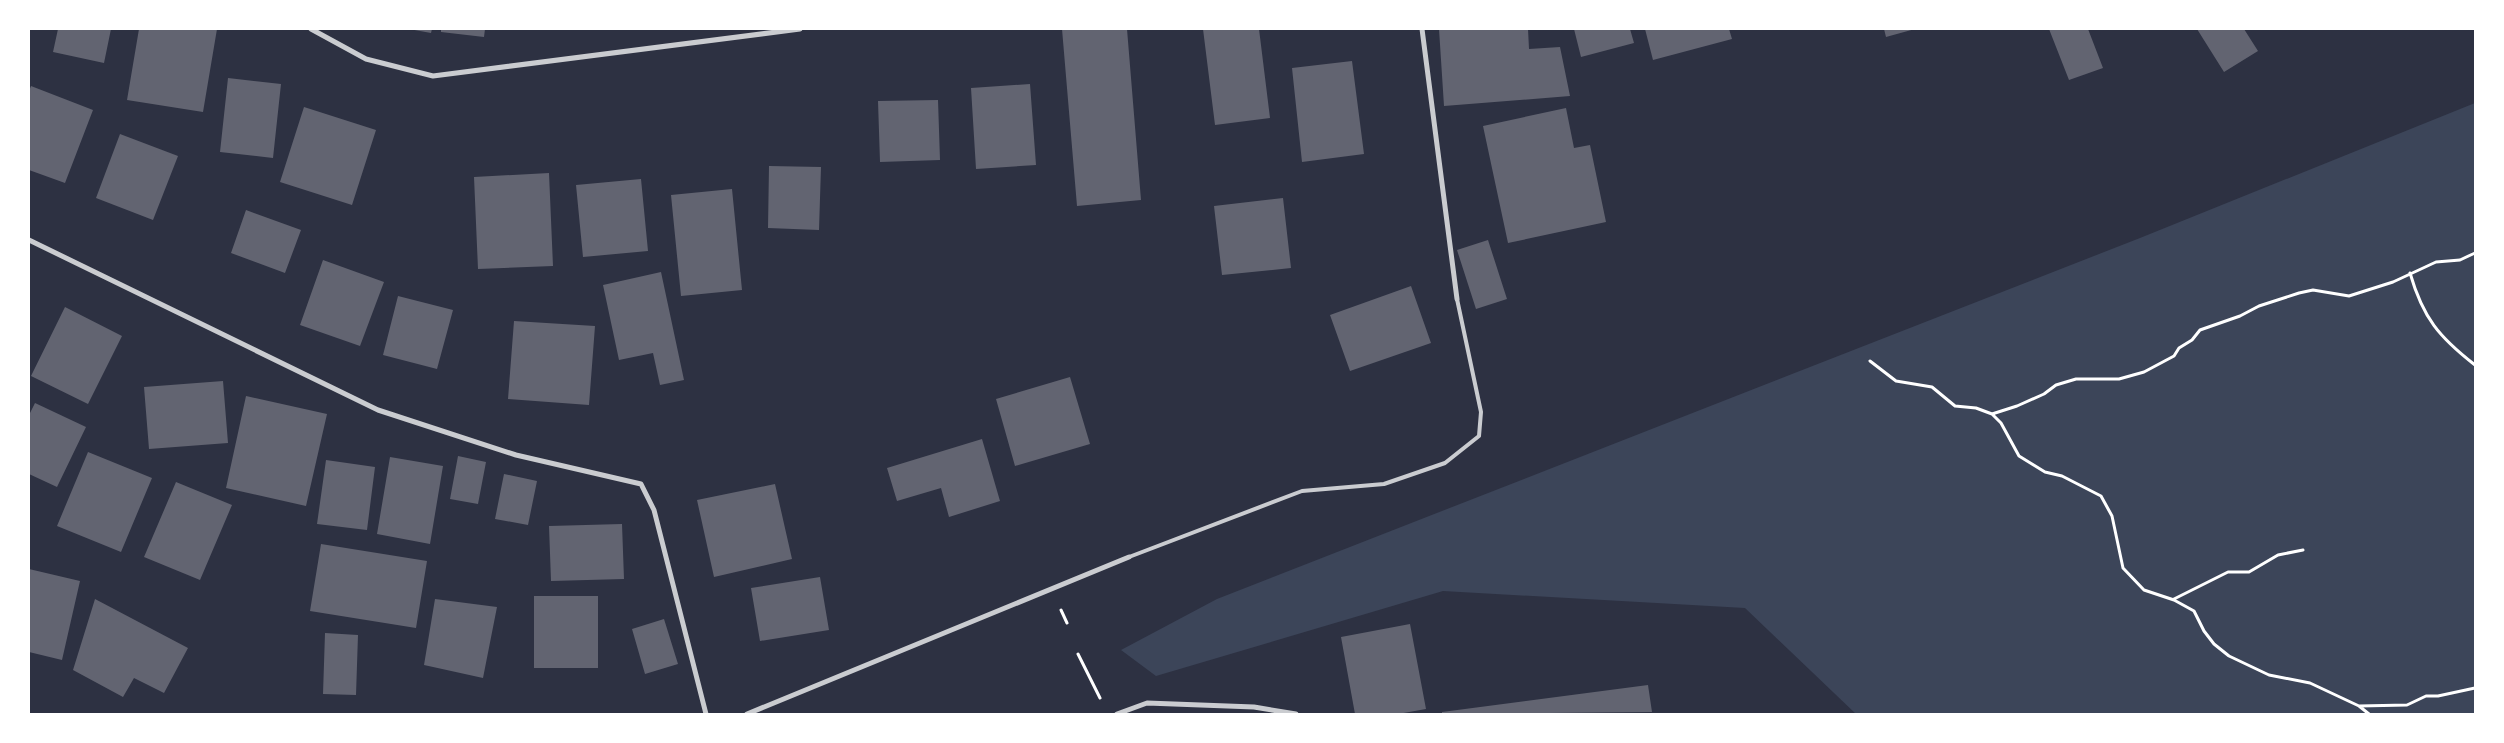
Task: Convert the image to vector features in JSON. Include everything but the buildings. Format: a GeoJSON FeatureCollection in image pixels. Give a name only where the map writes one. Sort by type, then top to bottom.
{"type":"FeatureCollection","features":[{"type":"Feature","properties":{"kind":"street"},"geometry":{"type":"LineString","coordinates":[[311,29],[366,59],[433,76],[800,29]]}},
{"type":"Feature","properties":{"kind":"street"},"geometry":{"type":"LineString","coordinates":[[1422,29],[1457,299]]}},
{"type":"Feature","properties":{"kind":"street"},"geometry":{"type":"LineString","coordinates":[[29,240],[378,410],[516,454],[641,484],[654,510],[706,714]]}},
{"type":"Feature","properties":{"kind":"street"},"geometry":{"type":"LineString","coordinates":[[747,714],[1130,557]]}},
{"type":"Feature","properties":{"kind":"street"},"geometry":{"type":"LineString","coordinates":[[1117,714],[1147,703],[1254,706],[1296,714]]}},
{"type":"Feature","properties":{"kind":"lane"},"geometry":{"type":"LineString","coordinates":[[1130,557],[1302,491],[1384,484],[1445,463],[1479,436],[1481,412],[1457,299]]}},
{"type":"Feature","properties":{"kind":"path"},"geometry":{"type":"LineString","coordinates":[[1992,414],[2044,394],[2056,385],[2076,379],[2119,379],[2144,372],[2174,356],[2179,348],[2192,340],[2200,330],[2277,300],[2313,290],[2349,296],[2393,282],[2436,262],[2460,260],[2475,253]]}},
{"type":"Feature","properties":{"kind":"path"},"geometry":{"type":"LineString","coordinates":[[2410,273],[2418,299],[2434,327],[2455,349],[2475,365]]}},
{"type":"Feature","properties":{"kind":"path"},"geometry":{"type":"LineString","coordinates":[[1870,361],[1896,381],[1932,386],[1955,406],[1976,408],[1992,414],[2001,423],[2019,456],[2045,472],[2062,476],[2101,496],[2112,516],[2123,568],[2144,590],[2174,600],[2194,611],[2204,631],[2214,644],[2229,656],[2269,675],[2310,684],[2358,706],[2368,714]]}},
{"type":"Feature","properties":{"kind":"path"},"geometry":{"type":"LineString","coordinates":[[2174,600],[2228,572],[2249,572],[2278,556],[2303,550]]}},
{"type":"Feature","properties":{"kind":"path"},"geometry":{"type":"LineString","coordinates":[[1078,654],[1101,702]]}},
{"type":"Feature","properties":{"kind":"path"},"geometry":{"type":"LineString","coordinates":[[2358,706],[2407,705],[2426,696],[2438,696],[2475,688]]}},
{"type":"Feature","properties":{"kind":"shaded area"},"geometry":{"type":"Polygon","coordinates":[[[2475,103],[2475,714],[1856,714],[1745,608],[1443,591],[1156,676],[1121,650],[1217,599],[2140,238],[2475,103]]]}}]}
